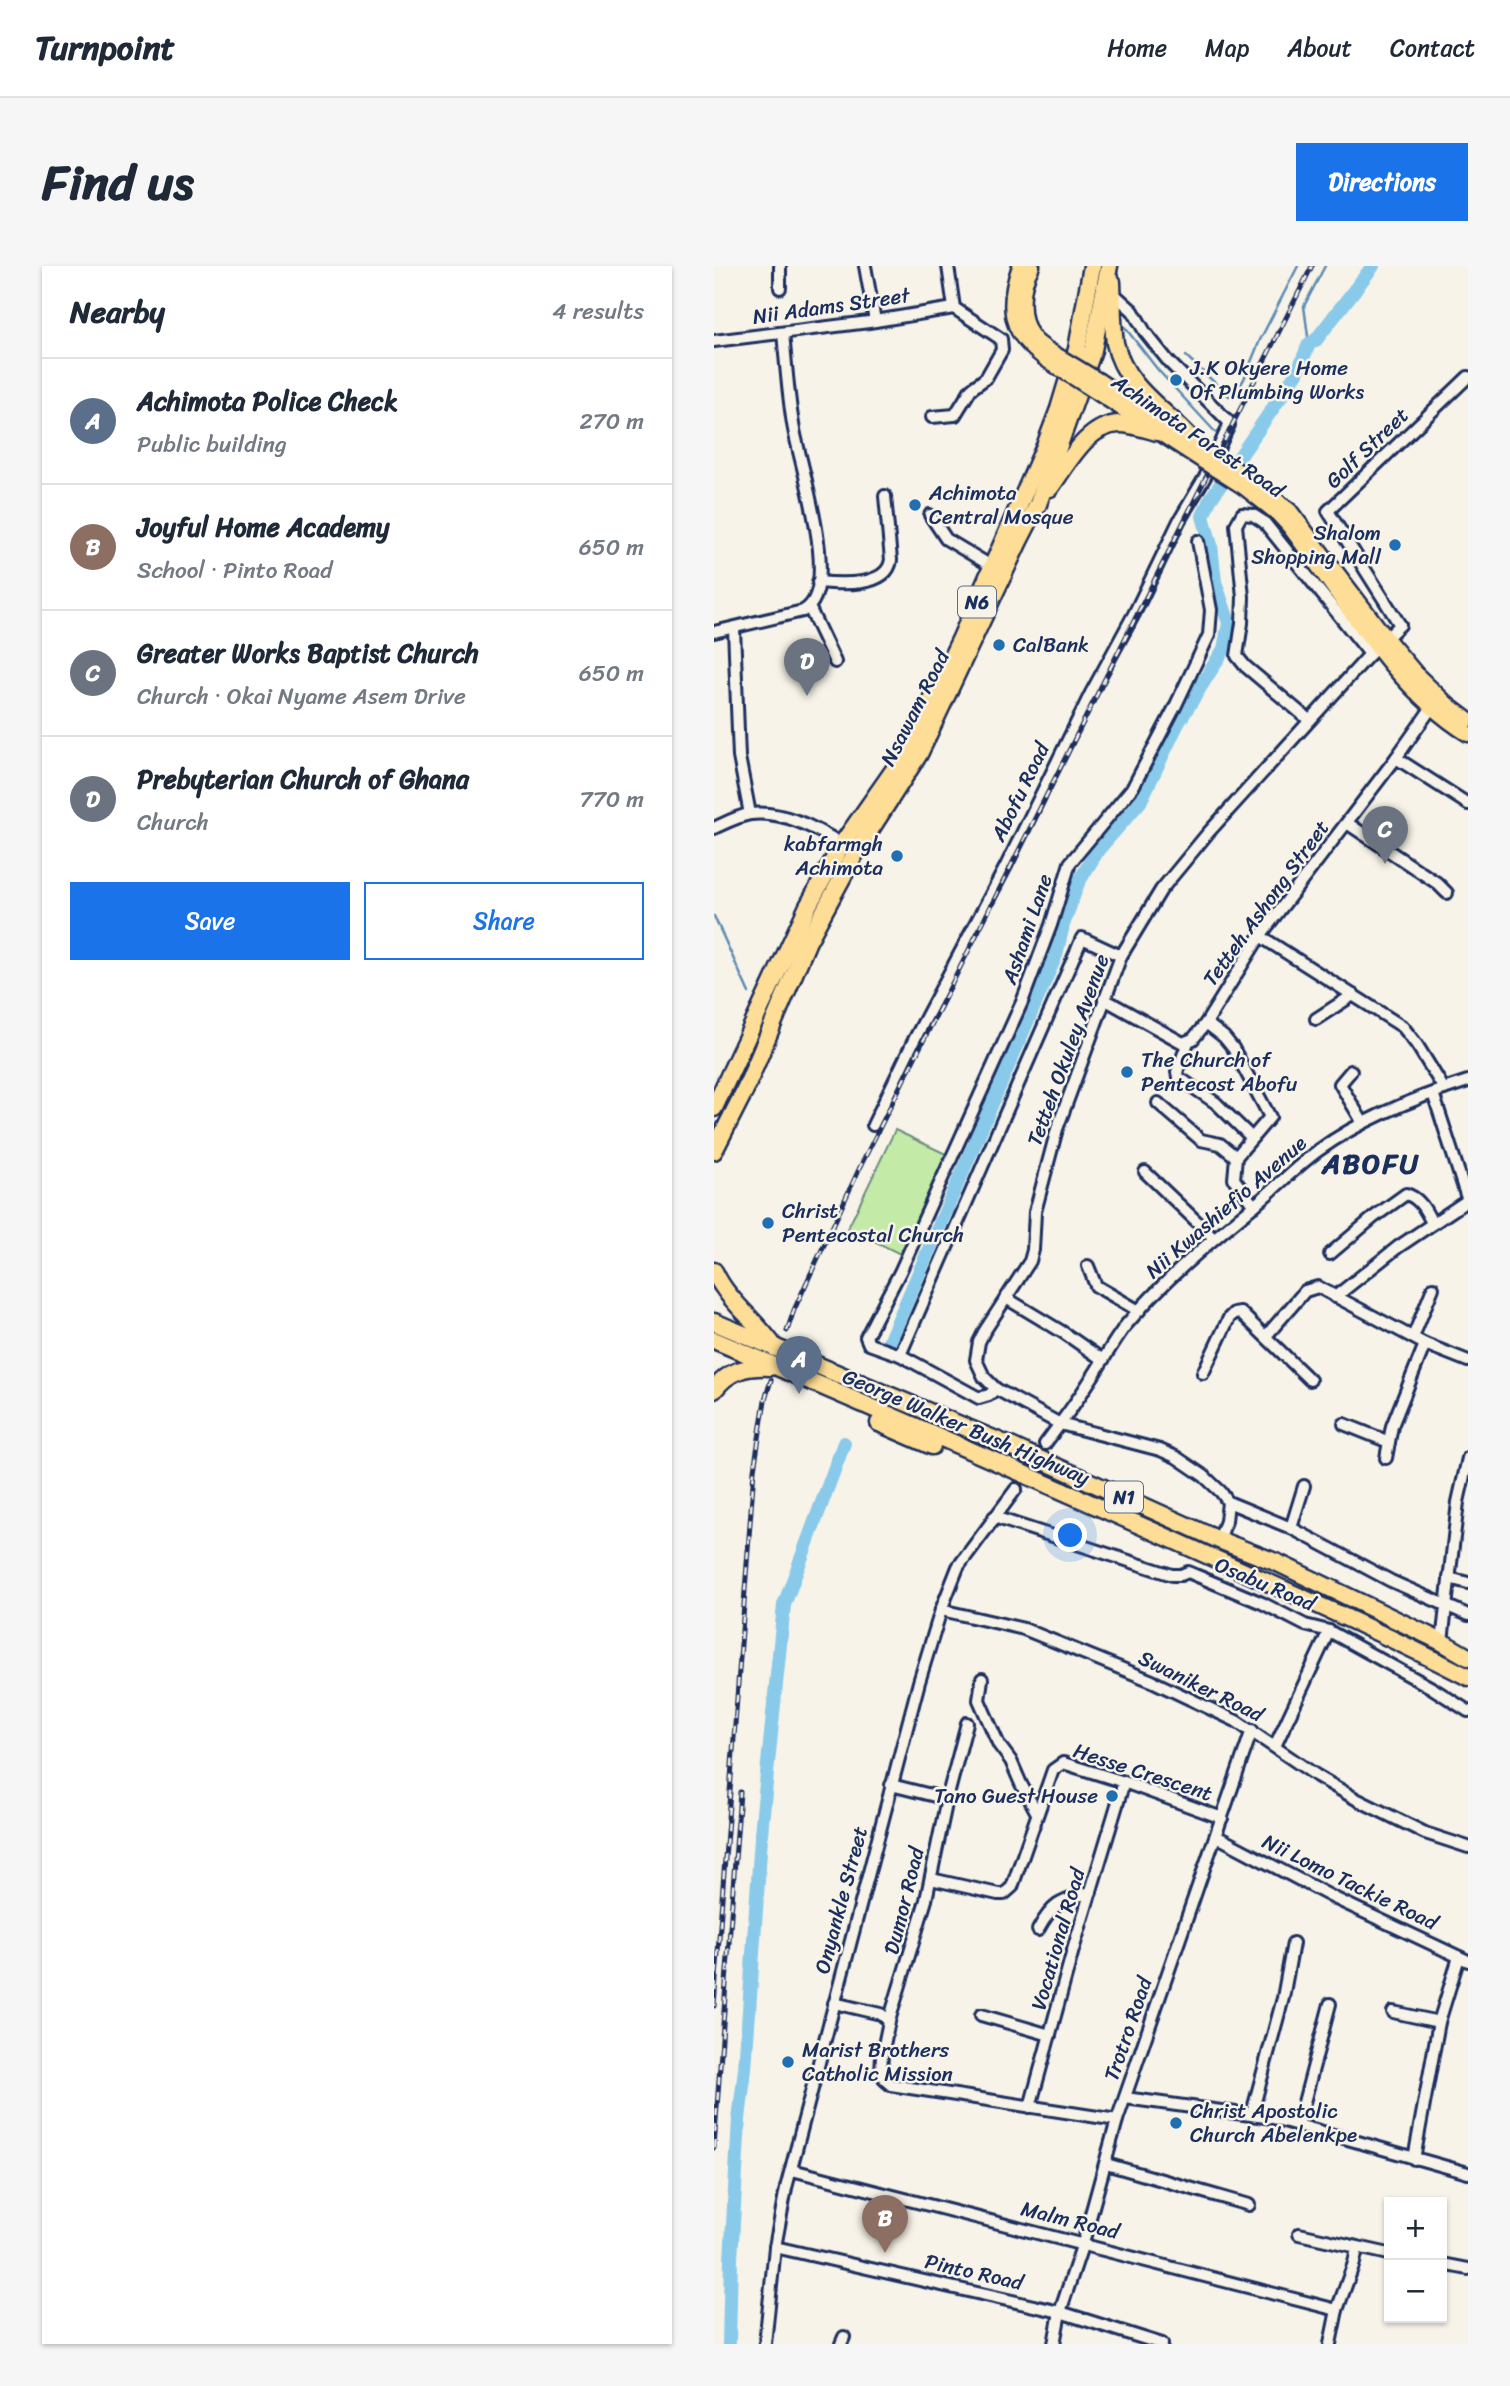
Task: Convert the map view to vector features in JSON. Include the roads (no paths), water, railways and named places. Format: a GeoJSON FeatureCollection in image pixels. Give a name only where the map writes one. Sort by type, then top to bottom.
{"type":"FeatureCollection","features":[{"type":"Feature","properties":{"kind":"highway"},"geometry":{"type":"LineString","coordinates":[[1110,266],[1115,341],[1121,361],[1138,389],[1202,453]]}},
{"type":"Feature","properties":{"kind":"highway","name":"Nsawam Road"},"geometry":{"type":"LineString","coordinates":[[714,1151],[749,1079],[849,848],[919,754],[1018,541],[1038,504],[1093,350],[1110,266]]}},
{"type":"Feature","properties":{"kind":"highway","name":"Nsawam Road"},"geometry":{"type":"LineString","coordinates":[[714,1108],[793,937],[903,757],[993,567],[1059,409],[1077,349],[1090,268]]}},
{"type":"Feature","properties":{"kind":"highway"},"geometry":{"type":"LineString","coordinates":[[1038,504],[1084,441],[1103,429],[1122,424],[1157,432]]}},
{"type":"Feature","properties":{"kind":"highway"},"geometry":{"type":"LineString","coordinates":[[714,1271],[732,1301],[766,1335],[775,1348]]}},
{"type":"Feature","properties":{"kind":"highway","name":"George Walker Bush Highway"},"geometry":{"type":"LineString","coordinates":[[714,1322],[1015,1448],[1219,1540],[1278,1563],[1468,1657]]}},
{"type":"Feature","properties":{"kind":"highway","name":"George Walker Bush Highway"},"geometry":{"type":"LineString","coordinates":[[714,1340],[837,1394],[853,1409],[903,1435],[934,1446],[947,1448],[959,1444],[1366,1626],[1468,1677]]}},
{"type":"Feature","properties":{"kind":"highway"},"geometry":{"type":"LineString","coordinates":[[714,1390],[725,1377],[738,1369],[754,1366],[778,1367]]}},
{"type":"Feature","properties":{"kind":"main road","name":"Achimota Forest Road"},"geometry":{"type":"LineString","coordinates":[[1020,266],[1012,303],[1016,328],[1031,349],[1060,363],[1247,483],[1289,526],[1377,646],[1432,707],[1468,734]]}},
{"type":"Feature","properties":{"kind":"main road","name":"Achimota Forest Road"},"geometry":{"type":"LineString","coordinates":[[1032,266],[1024,290],[1024,322],[1038,343],[1060,363]]}},
{"type":"Feature","properties":{"kind":"main road","name":"Achimota Forest Road"},"geometry":{"type":"LineString","coordinates":[[1097,386],[1157,432],[1202,453]]}},
{"type":"Feature","properties":{"kind":"main road","name":"Achimota Forest Road"},"geometry":{"type":"LineString","coordinates":[[1377,646],[1468,720]]}},
{"type":"Feature","properties":{"kind":"street"},"geometry":{"type":"LineString","coordinates":[[780,266],[780,288]]}},
{"type":"Feature","properties":{"kind":"street"},"geometry":{"type":"LineString","coordinates":[[865,266],[875,321]]}},
{"type":"Feature","properties":{"kind":"street"},"geometry":{"type":"LineString","coordinates":[[932,417],[955,415],[971,389],[986,378],[1002,349],[1001,339],[954,308],[948,266]]}},
{"type":"Feature","properties":{"kind":"street","name":"Abofu Road"},"geometry":{"type":"LineString","coordinates":[[873,1125],[1179,521],[1205,477],[1229,425],[1169,362],[1145,332],[1133,311],[1113,293]]}},
{"type":"Feature","properties":{"kind":"street","name":"Nii Adams Street"},"geometry":{"type":"LineString","coordinates":[[714,341],[875,321],[954,308]]}},
{"type":"Feature","properties":{"kind":"street"},"geometry":{"type":"LineString","coordinates":[[783,332],[792,424],[819,539],[818,582],[809,607],[835,662]]}},
{"type":"Feature","properties":{"kind":"street","name":"Golf Street"},"geometry":{"type":"LineString","coordinates":[[1400,625],[1328,511],[1468,377]]}},
{"type":"Feature","properties":{"kind":"street"},"geometry":{"type":"LineString","coordinates":[[818,582],[845,584],[870,581],[885,574],[891,561],[885,496]]}},
{"type":"Feature","properties":{"kind":"street"},"geometry":{"type":"LineString","coordinates":[[1309,720],[1245,666],[1237,656],[1243,597],[1236,525],[1240,517],[1247,513],[1264,522],[1377,646]]}},
{"type":"Feature","properties":{"kind":"street"},"geometry":{"type":"LineString","coordinates":[[930,515],[946,539],[993,567]]}},
{"type":"Feature","properties":{"kind":"street","name":"Ashami Lane"},"geometry":{"type":"LineString","coordinates":[[900,1355],[869,1344],[866,1337],[900,1272],[1022,1002],[1051,925],[1070,863],[1133,787],[1209,635],[1211,610],[1198,541]]}},
{"type":"Feature","properties":{"kind":"street"},"geometry":{"type":"LineString","coordinates":[[714,632],[809,607]]}},
{"type":"Feature","properties":{"kind":"street","name":"Tetteh Okuley Avenue"},"geometry":{"type":"LineString","coordinates":[[1228,1502],[1204,1476],[1176,1457],[1160,1450],[1060,1424],[996,1389],[978,1368],[977,1352],[984,1332],[1030,1261],[1035,1212],[1057,1129],[1121,956],[1161,890],[1208,833],[1377,646],[1400,625]]}},
{"type":"Feature","properties":{"kind":"street"},"geometry":{"type":"LineString","coordinates":[[734,628],[739,757],[750,814]]}},
{"type":"Feature","properties":{"kind":"street","name":"Tetteh Ashong Street"},"geometry":{"type":"LineString","coordinates":[[1188,1042],[1206,1023],[1260,936],[1432,707]]}},
{"type":"Feature","properties":{"kind":"street"},"geometry":{"type":"LineString","coordinates":[[1396,758],[1468,804]]}},
{"type":"Feature","properties":{"kind":"street"},"geometry":{"type":"LineString","coordinates":[[714,828],[750,814],[768,814],[809,826],[849,848]]}},
{"type":"Feature","properties":{"kind":"street"},"geometry":{"type":"LineString","coordinates":[[1347,823],[1437,883],[1447,893]]}},
{"type":"Feature","properties":{"kind":"street"},"geometry":{"type":"LineString","coordinates":[[1260,936],[1403,1027],[1417,1045],[1438,1091],[1468,1201],[1432,1223],[1335,1297]]}},
{"type":"Feature","properties":{"kind":"street"},"geometry":{"type":"LineString","coordinates":[[996,1389],[979,1398],[900,1355],[1082,938],[1121,956]]}},
{"type":"Feature","properties":{"kind":"street"},"geometry":{"type":"LineString","coordinates":[[1316,1018],[1353,995]]}},
{"type":"Feature","properties":{"kind":"street"},"geometry":{"type":"LineString","coordinates":[[1104,999],[1183,1042],[1188,1042],[1177,1072],[1178,1077],[1183,1083],[1216,1103],[1252,1138]]}},
{"type":"Feature","properties":{"kind":"street"},"geometry":{"type":"LineString","coordinates":[[1206,1023],[1233,1048],[1270,1117],[1236,1157],[1234,1179],[1254,1206]]}},
{"type":"Feature","properties":{"kind":"street"},"geometry":{"type":"LineString","coordinates":[[1350,1071],[1340,1084],[1363,1124]]}},
{"type":"Feature","properties":{"kind":"street","name":"Nii Kwashiefio Avenue"},"geometry":{"type":"LineString","coordinates":[[1045,1444],[1139,1311],[1214,1238],[1290,1172],[1321,1149],[1363,1124],[1438,1091],[1468,1081]]}},
{"type":"Feature","properties":{"kind":"street"},"geometry":{"type":"LineString","coordinates":[[1158,1103],[1201,1140],[1220,1144],[1236,1157]]}},
{"type":"Feature","properties":{"kind":"street"},"geometry":{"type":"LineString","coordinates":[[1145,1172],[1214,1238]]}},
{"type":"Feature","properties":{"kind":"street"},"geometry":{"type":"LineString","coordinates":[[1330,1254],[1406,1194],[1411,1195],[1426,1210],[1432,1223]]}},
{"type":"Feature","properties":{"kind":"street"},"geometry":{"type":"LineString","coordinates":[[1088,1266],[1096,1286],[1139,1311]]}},
{"type":"Feature","properties":{"kind":"street"},"geometry":{"type":"LineString","coordinates":[[1266,1336],[1305,1291],[1318,1287],[1425,1344],[1468,1361]]}},
{"type":"Feature","properties":{"kind":"street"},"geometry":{"type":"LineString","coordinates":[[1413,1337],[1433,1288]]}},
{"type":"Feature","properties":{"kind":"street"},"geometry":{"type":"LineString","coordinates":[[1006,1298],[1103,1360]]}},
{"type":"Feature","properties":{"kind":"street"},"geometry":{"type":"LineString","coordinates":[[1203,1373],[1229,1318],[1234,1313],[1243,1314],[1310,1380]]}},
{"type":"Feature","properties":{"kind":"street"},"geometry":{"type":"LineString","coordinates":[[1386,1458],[1392,1426],[1425,1344]]}},
{"type":"Feature","properties":{"kind":"street"},"geometry":{"type":"LineString","coordinates":[[1344,1424],[1389,1442]]}},
{"type":"Feature","properties":{"kind":"street"},"geometry":{"type":"LineString","coordinates":[[1442,1642],[1468,1458]]}},
{"type":"Feature","properties":{"kind":"street"},"geometry":{"type":"LineString","coordinates":[[1291,1528],[1304,1486]]}},
{"type":"Feature","properties":{"kind":"street","name":"Onyankle Street"},"geometry":{"type":"LineString","coordinates":[[765,2344],[775,2247],[792,2170],[891,1785],[941,1611],[958,1567],[1016,1489]]}},
{"type":"Feature","properties":{"kind":"street"},"geometry":{"type":"LineString","coordinates":[[1219,1540],[1226,1521],[1228,1502],[1291,1528],[1391,1581],[1468,1615]]}},
{"type":"Feature","properties":{"kind":"street","name":"Osabu Road"},"geometry":{"type":"LineString","coordinates":[[994,1517],[1172,1575],[1188,1572],[1262,1603],[1305,1625],[1329,1630],[1468,1711]]}},
{"type":"Feature","properties":{"kind":"street"},"geometry":{"type":"LineString","coordinates":[[1188,1572],[1196,1550]]}},
{"type":"Feature","properties":{"kind":"street"},"geometry":{"type":"LineString","coordinates":[[1449,1578],[1468,1583]]}},
{"type":"Feature","properties":{"kind":"street","name":"Swaniker Road"},"geometry":{"type":"LineString","coordinates":[[941,1611],[1024,1629],[1057,1640],[1152,1681],[1252,1730],[1317,1776],[1356,1798],[1425,1833],[1468,1847]]}},
{"type":"Feature","properties":{"kind":"street"},"geometry":{"type":"LineString","coordinates":[[1275,1746],[1329,1630]]}},
{"type":"Feature","properties":{"kind":"street"},"geometry":{"type":"LineString","coordinates":[[982,1679],[979,1700],[999,1745],[1011,1760],[1037,1813]]}},
{"type":"Feature","properties":{"kind":"street","name":"Dumor Road"},"geometry":{"type":"LineString","coordinates":[[967,1723],[947,1799],[931,1879],[889,2021],[881,2072],[891,2085],[1030,2107]]}},
{"type":"Feature","properties":{"kind":"street","name":"Trotro Road"},"geometry":{"type":"LineString","coordinates":[[1054,2344],[1060,2312],[1083,2244],[1117,2120],[1252,1730]]}},
{"type":"Feature","properties":{"kind":"street","name":"Hesse Crescent"},"geometry":{"type":"LineString","coordinates":[[931,1879],[998,1894],[1008,1892],[1053,1770],[1061,1764],[1124,1782],[1222,1818]]}},
{"type":"Feature","properties":{"kind":"street","name":"Vocational Road"},"geometry":{"type":"LineString","coordinates":[[1030,2107],[1124,1782]]}},
{"type":"Feature","properties":{"kind":"street"},"geometry":{"type":"LineString","coordinates":[[891,1785],[947,1799]]}},
{"type":"Feature","properties":{"kind":"street","name":"Nii Lomo Tackie Road"},"geometry":{"type":"LineString","coordinates":[[1216,1836],[1334,1898],[1464,1959]]}},
{"type":"Feature","properties":{"kind":"street"},"geometry":{"type":"LineString","coordinates":[[1038,1930],[1055,1905],[1091,1892]]}},
{"type":"Feature","properties":{"kind":"street"},"geometry":{"type":"LineString","coordinates":[[1252,2113],[1283,1998],[1293,1943]]}},
{"type":"Feature","properties":{"kind":"street"},"geometry":{"type":"LineString","coordinates":[[1414,2159],[1439,2022],[1464,1959]]}},
{"type":"Feature","properties":{"kind":"street"},"geometry":{"type":"LineString","coordinates":[[834,2003],[881,2014],[889,2021]]}},
{"type":"Feature","properties":{"kind":"street"},"geometry":{"type":"LineString","coordinates":[[1298,2125],[1330,2004]]}},
{"type":"Feature","properties":{"kind":"street"},"geometry":{"type":"LineString","coordinates":[[1392,2012],[1439,2022]]}},
{"type":"Feature","properties":{"kind":"street"},"geometry":{"type":"LineString","coordinates":[[981,2014],[1050,2035]]}},
{"type":"Feature","properties":{"kind":"street"},"geometry":{"type":"LineString","coordinates":[[1125,2098],[1252,2113],[1468,2173]]}},
{"type":"Feature","properties":{"kind":"street"},"geometry":{"type":"LineString","coordinates":[[1030,2107],[1117,2120]]}},
{"type":"Feature","properties":{"kind":"street"},"geometry":{"type":"LineString","coordinates":[[1106,2164],[1249,2205]]}},
{"type":"Feature","properties":{"kind":"street","name":"Malm Road"},"geometry":{"type":"LineString","coordinates":[[792,2170],[1337,2310]]}},
{"type":"Feature","properties":{"kind":"street"},"geometry":{"type":"LineString","coordinates":[[1299,2234],[1384,2253]]}},
{"type":"Feature","properties":{"kind":"street","name":"Pinto Road"},"geometry":{"type":"LineString","coordinates":[[775,2247],[1060,2312],[1162,2344]]}},
{"type":"Feature","properties":{"kind":"street"},"geometry":{"type":"LineString","coordinates":[[1330,2344],[1337,2310],[1357,2248]]}},
{"type":"Feature","properties":{"kind":"street"},"geometry":{"type":"LineString","coordinates":[[1447,2265],[1468,2269]]}},
{"type":"Feature","properties":{"kind":"waterway"},"geometry":{"type":"LineString","coordinates":[[1117,266],[1117,277]]}},
{"type":"Feature","properties":{"kind":"waterway"},"geometry":{"type":"LineString","coordinates":[[1186,356],[1229,396],[1235,394],[1298,266]]}},
{"type":"Feature","properties":{"kind":"waterway"},"geometry":{"type":"LineString","coordinates":[[1309,344],[1304,306],[1325,266]]}},
{"type":"Feature","properties":{"kind":"waterway"},"geometry":{"type":"LineString","coordinates":[[886,1349],[1056,955],[1078,883],[1098,850],[1140,802],[1178,723],[1224,649],[1229,623],[1215,582],[1211,545],[1203,516],[1210,500],[1297,373],[1309,344],[1316,340],[1373,266]]}},
{"type":"Feature","properties":{"kind":"waterway"},"geometry":{"type":"LineString","coordinates":[[1120,321],[1158,370],[1218,435]]}},
{"type":"Feature","properties":{"kind":"waterway"},"geometry":{"type":"LineString","coordinates":[[714,916],[749,993]]}},
{"type":"Feature","properties":{"kind":"waterway"},"geometry":{"type":"LineString","coordinates":[[729,2344],[739,2119],[745,2069],[762,1823],[784,1605],[844,1443]]}},
{"type":"Feature","properties":{"kind":"tunnel"},"geometry":{"type":"LineString","coordinates":[[1016,1489],[1045,1444]]}},
{"type":"Feature","properties":{"kind":"railway"},"geometry":{"type":"LineString","coordinates":[[787,1331],[794,1310],[861,1165],[1312,266]]}},
{"type":"Feature","properties":{"kind":"railway"},"geometry":{"type":"LineString","coordinates":[[714,2006],[754,1470],[765,1400],[771,1380]]}},
{"type":"Feature","properties":{"kind":"railway"},"geometry":{"type":"LineString","coordinates":[[714,2148],[740,1792]]}},
{"type":"Feature","properties":{"kind":"place","name":"J.K Okyere Home Of Plumbing Works"},"geometry":{"type":"Point","coordinates":[1176,380]}},
{"type":"Feature","properties":{"kind":"place","name":"Achimota Central Mosque"},"geometry":{"type":"Point","coordinates":[915,505]}},
{"type":"Feature","properties":{"kind":"place","name":"Shalom Shopping Mall"},"geometry":{"type":"Point","coordinates":[1395,545]}},
{"type":"Feature","properties":{"kind":"place","name":"CalBank"},"geometry":{"type":"Point","coordinates":[999,645]}},
{"type":"Feature","properties":{"kind":"place","name":"Prebyterian Church of Ghana"},"geometry":{"type":"Point","coordinates":[807,696]}},
{"type":"Feature","properties":{"kind":"place","name":"kabfarmgh Achimota"},"geometry":{"type":"Point","coordinates":[897,856]}},
{"type":"Feature","properties":{"kind":"place","name":"Greater Works Baptist Church"},"geometry":{"type":"Point","coordinates":[1385,864]}},
{"type":"Feature","properties":{"kind":"place","name":"The Church of Pentecost Abofu"},"geometry":{"type":"Point","coordinates":[1127,1072]}},
{"type":"Feature","properties":{"kind":"place","name":"Christ Pentecostal Church"},"geometry":{"type":"Point","coordinates":[768,1223]}},
{"type":"Feature","properties":{"kind":"place","name":"Achimota Police Check"},"geometry":{"type":"Point","coordinates":[799,1394]}},
{"type":"Feature","properties":{"kind":"place","name":"Tano Guest House"},"geometry":{"type":"Point","coordinates":[1112,1796]}},
{"type":"Feature","properties":{"kind":"place","name":"Marist Brothers Catholic Mission"},"geometry":{"type":"Point","coordinates":[788,2062]}},
{"type":"Feature","properties":{"kind":"place","name":"Christ Apostolic Church Abelenkpe"},"geometry":{"type":"Point","coordinates":[1176,2123]}},
{"type":"Feature","properties":{"kind":"place","name":"Joyful Home Academy"},"geometry":{"type":"Point","coordinates":[885,2253]}},
{"type":"Feature","properties":{"kind":"district","name":"ABOFU"},"geometry":{"type":"Point","coordinates":[1371,1163]}}]}
